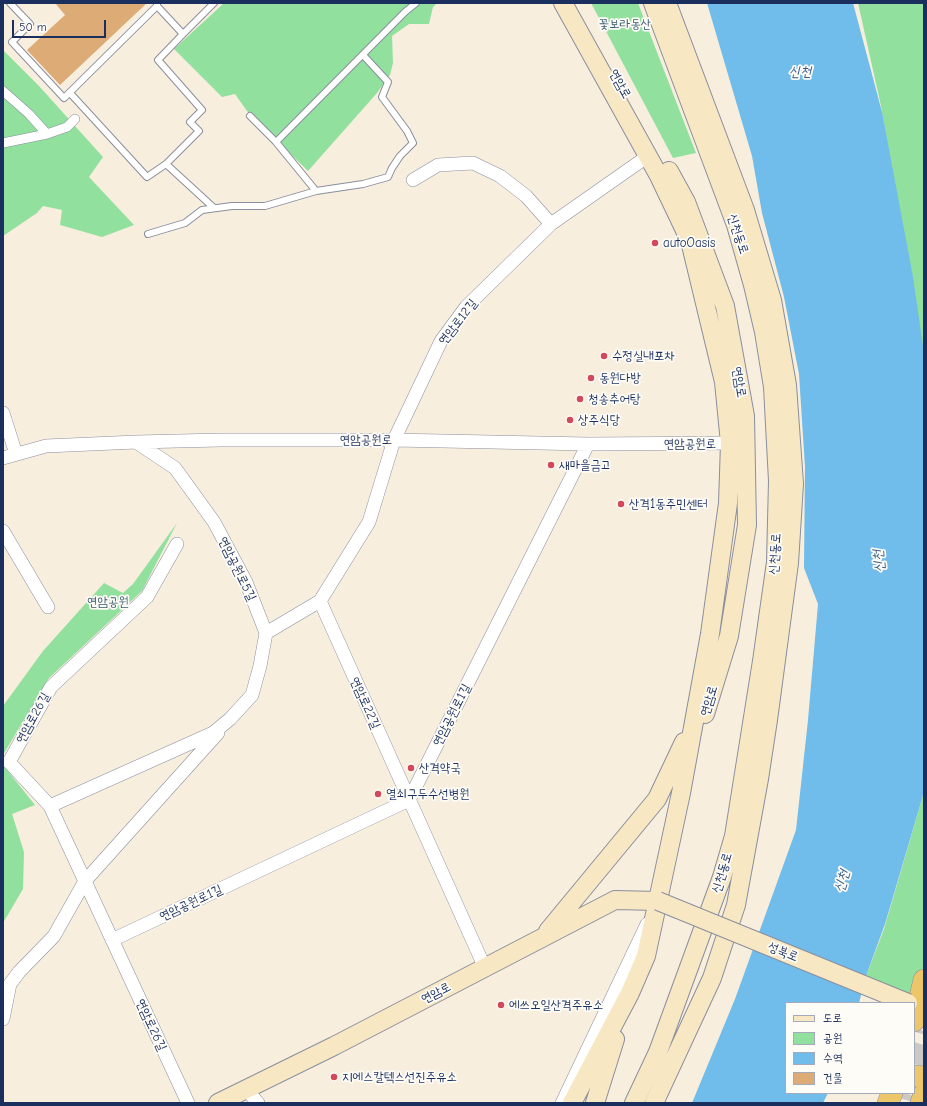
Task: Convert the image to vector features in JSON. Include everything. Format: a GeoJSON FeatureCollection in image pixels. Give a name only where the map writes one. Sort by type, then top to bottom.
{"type":"FeatureCollection","features":[{"type":"Feature","properties":{"kind":"highway"},"geometry":{"type":"LineString","coordinates":[[915,1009],[924,980]]}},
{"type":"Feature","properties":{"kind":"highway"},"geometry":{"type":"LineString","coordinates":[[901,1100],[924,1094]]}},
{"type":"Feature","properties":{"kind":"main road","name":"연암로"},"geometry":{"type":"LineString","coordinates":[[563,3],[660,176],[690,241],[724,382],[730,443],[727,510],[710,634],[695,718]]}},
{"type":"Feature","properties":{"kind":"main road","name":"연암로"},"geometry":{"type":"LineString","coordinates":[[569,3],[603,54],[686,202],[725,306],[745,416],[747,525],[729,636],[681,793]]}},
{"type":"Feature","properties":{"kind":"main road","name":"신천동로"},"geometry":{"type":"LineString","coordinates":[[634,1103],[658,1052],[722,877],[734,836],[776,562],[778,481],[772,387],[764,332],[753,284],[736,225],[653,3]]}},
{"type":"Feature","properties":{"kind":"main road","name":"신천동로"},"geometry":{"type":"LineString","coordinates":[[654,1103],[712,978],[736,905],[759,779],[769,712],[789,563],[794,484],[787,386],[772,300],[745,210],[667,3]]}},
{"type":"Feature","properties":{"kind":"main road"},"geometry":{"type":"LineString","coordinates":[[572,1103],[630,993],[646,956],[681,793],[695,718]]}},
{"type":"Feature","properties":{"kind":"main road"},"geometry":{"type":"LineString","coordinates":[[543,938],[657,799],[695,718]]}},
{"type":"Feature","properties":{"kind":"main road","name":"연암로"},"geometry":{"type":"LineString","coordinates":[[218,1103],[341,1043],[615,900],[658,901]]}},
{"type":"Feature","properties":{"kind":"main road","name":"성북로"},"geometry":{"type":"LineString","coordinates":[[658,901],[898,1002]]}},
{"type":"Feature","properties":{"kind":"main road"},"geometry":{"type":"LineString","coordinates":[[595,1103],[630,993]]}},
{"type":"Feature","properties":{"kind":"street"},"geometry":{"type":"LineString","coordinates":[[3,91],[29,114],[47,134]]}},
{"type":"Feature","properties":{"kind":"street"},"geometry":{"type":"LineString","coordinates":[[3,143],[47,134],[67,127],[75,119]]}},
{"type":"Feature","properties":{"kind":"street","name":"연암로12길"},"geometry":{"type":"LineString","coordinates":[[394,440],[441,341],[466,307],[551,224],[648,156]]}},
{"type":"Feature","properties":{"kind":"street"},"geometry":{"type":"LineString","coordinates":[[413,180],[438,165],[473,164],[500,176],[521,192],[551,224]]}},
{"type":"Feature","properties":{"kind":"street"},"geometry":{"type":"LineString","coordinates":[[3,413],[16,454]]}},
{"type":"Feature","properties":{"kind":"street","name":"연암공원로"},"geometry":{"type":"LineString","coordinates":[[3,458],[46,446],[228,440],[394,440],[588,444],[730,443]]}},
{"type":"Feature","properties":{"kind":"street"},"geometry":{"type":"LineString","coordinates":[[3,1019],[10,984],[19,972],[54,936],[85,881],[252,695],[260,666],[266,633],[320,601],[369,522],[394,440]]}},
{"type":"Feature","properties":{"kind":"street","name":"연암공원로5길"},"geometry":{"type":"LineString","coordinates":[[136,442],[175,468],[214,522],[246,582],[266,633]]}},
{"type":"Feature","properties":{"kind":"street","name":"연암공원로1길"},"geometry":{"type":"LineString","coordinates":[[112,940],[409,800],[588,444]]}},
{"type":"Feature","properties":{"kind":"street"},"geometry":{"type":"LineString","coordinates":[[3,531],[48,607]]}},
{"type":"Feature","properties":{"kind":"street","name":"연암로26길"},"geometry":{"type":"LineString","coordinates":[[177,544],[147,597],[51,686],[10,762],[50,806],[188,1103]]}},
{"type":"Feature","properties":{"kind":"street","name":"연암로22길"},"geometry":{"type":"LineString","coordinates":[[320,601],[485,968]]}},
{"type":"Feature","properties":{"kind":"street"},"geometry":{"type":"LineString","coordinates":[[50,806],[213,733],[230,719]]}},
{"type":"Feature","properties":{"kind":"street"},"geometry":{"type":"LineString","coordinates":[[562,1103],[658,901]]}},
{"type":"Feature","properties":{"kind":"street"},"geometry":{"type":"LineString","coordinates":[[246,1089],[258,1103]]}},
{"type":"Feature","properties":{"kind":"lane"},"geometry":{"type":"LineString","coordinates":[[10,3],[30,24],[12,42],[64,98],[157,5],[183,34]]}},
{"type":"Feature","properties":{"kind":"lane"},"geometry":{"type":"LineString","coordinates":[[70,93],[147,177],[166,164],[199,131],[190,122],[202,110],[158,60],[214,3]]}},
{"type":"Feature","properties":{"kind":"lane"},"geometry":{"type":"LineString","coordinates":[[276,142],[405,12],[416,3]]}},
{"type":"Feature","properties":{"kind":"lane"},"geometry":{"type":"LineString","coordinates":[[148,234],[185,223],[202,210],[232,206],[265,206],[316,191],[363,184],[388,177],[400,156],[414,143],[400,120],[382,97],[388,82],[363,55]]}},
{"type":"Feature","properties":{"kind":"lane"},"geometry":{"type":"LineString","coordinates":[[250,116],[276,142],[316,191]]}},
{"type":"Feature","properties":{"kind":"lane"},"geometry":{"type":"LineString","coordinates":[[166,164],[214,208]]}},
{"type":"Feature","properties":{"kind":"green space"},"geometry":{"type":"Polygon","coordinates":[[[224,3],[437,3],[433,7],[429,24],[409,24],[392,36],[393,63],[390,75],[377,93],[308,171],[247,111],[235,94],[222,97],[174,49],[224,3]]]}},
{"type":"Feature","properties":{"kind":"green space","name":"꽃보라동산"},"geometry":{"type":"Polygon","coordinates":[[[591,3],[638,3],[696,153],[673,158],[591,3]]]}},
{"type":"Feature","properties":{"kind":"green space"},"geometry":{"type":"Polygon","coordinates":[[[858,3],[924,3],[924,381],[881,106],[858,3]]]}},
{"type":"Feature","properties":{"kind":"green space"},"geometry":{"type":"Polygon","coordinates":[[[3,50],[39,86],[103,157],[89,177],[134,225],[102,237],[60,225],[62,210],[43,206],[37,213],[3,236],[3,50]]]}},
{"type":"Feature","properties":{"kind":"green space","name":"연암공원"},"geometry":{"type":"Polygon","coordinates":[[[177,523],[142,591],[49,678],[3,755],[3,706],[43,651],[104,583],[123,593],[133,584],[177,523]]]}},
{"type":"Feature","properties":{"kind":"green space"},"geometry":{"type":"Polygon","coordinates":[[[3,765],[35,805],[12,814],[24,852],[23,889],[3,923],[3,765]]]}},
{"type":"Feature","properties":{"kind":"green space"},"geometry":{"type":"Polygon","coordinates":[[[924,792],[924,984],[920,998],[866,976],[884,929],[924,792]]]}},
{"type":"Feature","properties":{"kind":"water","name":"신천"},"geometry":{"type":"Polygon","coordinates":[[[707,3],[853,3],[882,112],[913,277],[924,353],[924,792],[885,924],[866,976],[859,1002],[785,1002],[785,1094],[828,1094],[823,1103],[692,1103],[735,999],[796,830],[808,720],[818,604],[804,568],[805,467],[799,374],[784,297],[762,213],[752,156],[707,3]]]}},
{"type":"Feature","properties":{"kind":"building"},"geometry":{"type":"Polygon","coordinates":[[[55,3],[147,3],[60,85],[27,50],[65,15],[55,3]]]}},
{"type":"Feature","properties":{"kind":"tunnel"},"geometry":{"type":"LineString","coordinates":[[915,1061],[924,1031]]}},
{"type":"Feature","properties":{"kind":"tunnel"},"geometry":{"type":"LineString","coordinates":[[903,1099],[905,1094]]}},
{"type":"Feature","properties":{"kind":"place","name":"autoOasis"},"geometry":{"type":"Point","coordinates":[655,243]}},
{"type":"Feature","properties":{"kind":"place","name":"수정실내포차"},"geometry":{"type":"Point","coordinates":[604,356]}},
{"type":"Feature","properties":{"kind":"place","name":"동원다방"},"geometry":{"type":"Point","coordinates":[591,378]}},
{"type":"Feature","properties":{"kind":"place","name":"청송추어탕"},"geometry":{"type":"Point","coordinates":[580,399]}},
{"type":"Feature","properties":{"kind":"place","name":"상주식당"},"geometry":{"type":"Point","coordinates":[570,420]}},
{"type":"Feature","properties":{"kind":"place","name":"새마을금고"},"geometry":{"type":"Point","coordinates":[551,465]}},
{"type":"Feature","properties":{"kind":"place","name":"산격1동주민센터"},"geometry":{"type":"Point","coordinates":[621,504]}},
{"type":"Feature","properties":{"kind":"place","name":"산격약국"},"geometry":{"type":"Point","coordinates":[411,768]}},
{"type":"Feature","properties":{"kind":"place","name":"열쇠구두수선병원"},"geometry":{"type":"Point","coordinates":[378,794]}},
{"type":"Feature","properties":{"kind":"place","name":"에쓰오일산격주유소"},"geometry":{"type":"Point","coordinates":[501,1005]}},
{"type":"Feature","properties":{"kind":"place","name":"지에스칼텍스선진주유소"},"geometry":{"type":"Point","coordinates":[334,1077]}}]}
